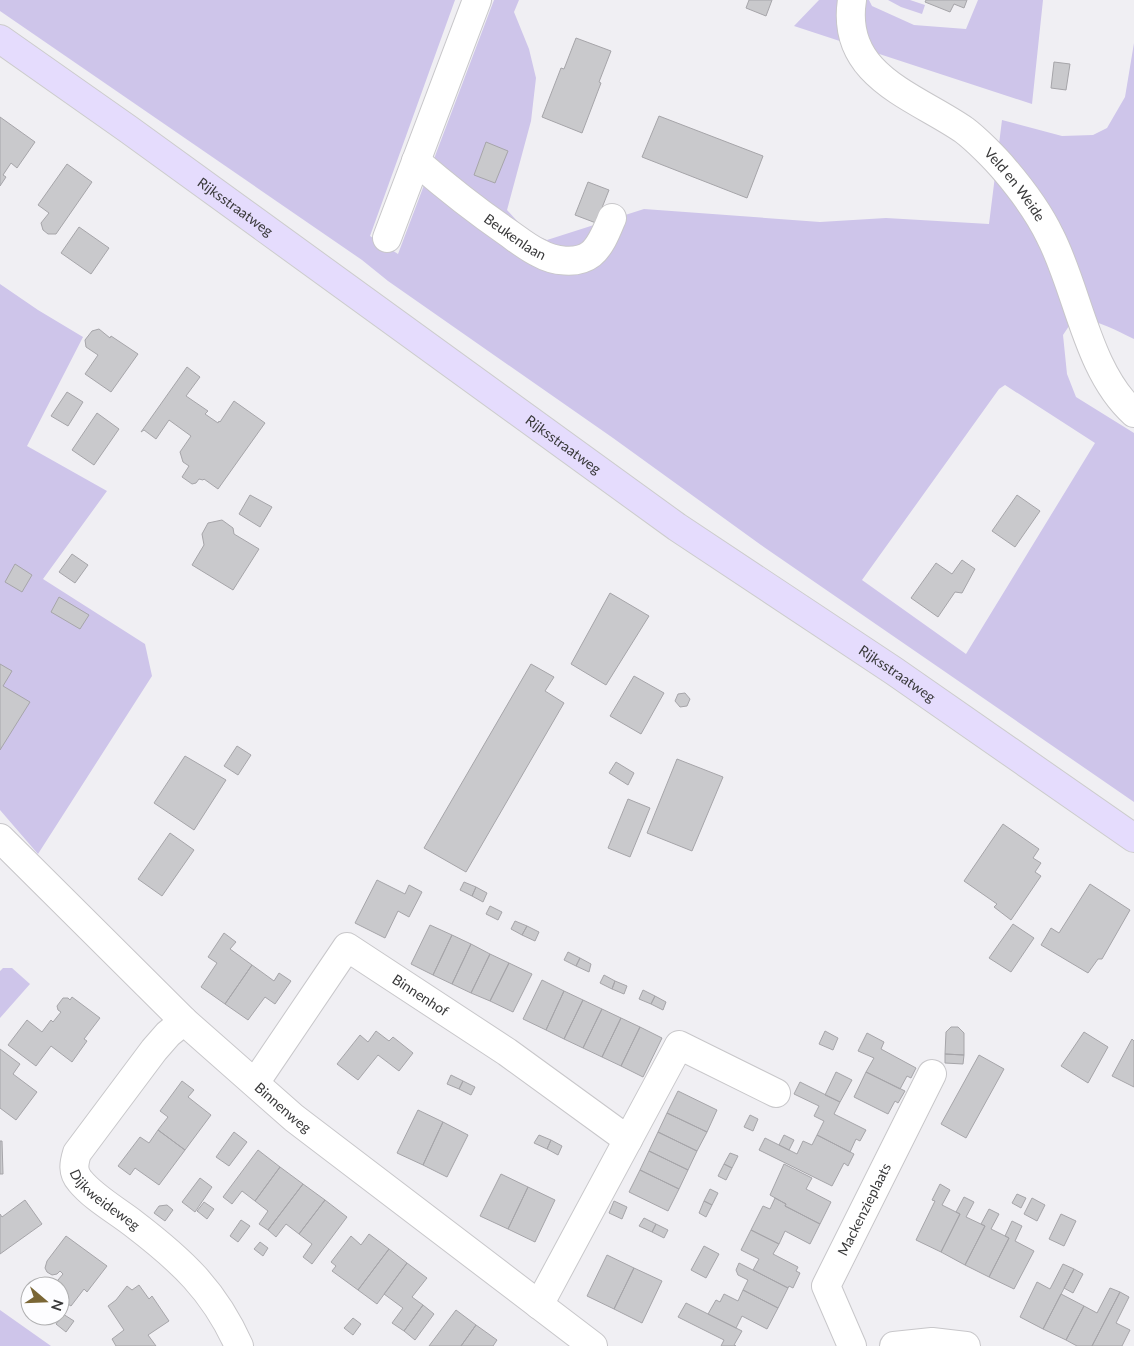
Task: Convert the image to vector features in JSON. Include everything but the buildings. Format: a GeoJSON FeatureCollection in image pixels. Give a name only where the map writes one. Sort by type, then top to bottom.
{"type":"FeatureCollection","features":[{"type":"Feature","properties":{"kind":"main road","name":"Rijksstraatweg"},"geometry":{"type":"LineString","coordinates":[[0,40],[136,135],[677,527],[894,671],[1134,838]]}},
{"type":"Feature","properties":{"kind":"street"},"geometry":{"type":"LineString","coordinates":[[387,238],[477,0]]}},
{"type":"Feature","properties":{"kind":"street","name":"Veld en Weide"},"geometry":{"type":"LineString","coordinates":[[852,0],[850,15],[852,30],[862,56],[873,71],[896,90],[965,131],[1004,169],[1041,220],[1051,236],[1077,307],[1106,376],[1117,394],[1134,413]]}},
{"type":"Feature","properties":{"kind":"street","name":"Beukenlaan"},"geometry":{"type":"LineString","coordinates":[[416,161],[452,193],[487,218],[539,254],[555,259],[573,261],[590,254],[603,239],[612,218]]}},
{"type":"Feature","properties":{"kind":"street","name":"Binnenweg"},"geometry":{"type":"LineString","coordinates":[[0,838],[184,1021],[294,1118],[592,1346]]}},
{"type":"Feature","properties":{"kind":"street","name":"Binnenhof"},"geometry":{"type":"LineString","coordinates":[[255,1083],[347,947],[507,1052],[628,1140]]}},
{"type":"Feature","properties":{"kind":"street","name":"Dijkweideweg"},"geometry":{"type":"LineString","coordinates":[[184,1021],[168,1034],[154,1050],[77,1153],[73,1164],[76,1175],[81,1182],[169,1251],[193,1274],[231,1328],[239,1346]]}},
{"type":"Feature","properties":{"kind":"street"},"geometry":{"type":"LineString","coordinates":[[539,1305],[679,1046],[776,1093]]}},
{"type":"Feature","properties":{"kind":"street","name":"Mackenzieplaats"},"geometry":{"type":"LineString","coordinates":[[852,1346],[826,1286],[932,1074]]}},
{"type":"Feature","properties":{"kind":"street"},"geometry":{"type":"LineString","coordinates":[[894,1346],[932,1342],[966,1346]]}},
{"type":"Feature","properties":{"kind":"shaded area"},"geometry":{"type":"Polygon","coordinates":[[[0,0],[455,0],[370,236],[398,254],[494,0],[519,0],[514,12],[529,49],[536,78],[531,121],[507,210],[527,232],[547,240],[644,209],[820,222],[886,218],[989,224],[1002,120],[1062,136],[1093,135],[1107,128],[1125,97],[1134,43],[1134,339],[1105,325],[1081,320],[1073,320],[1063,335],[1067,374],[1076,397],[1134,433],[1134,802],[761,545],[613,438],[388,281],[362,260],[0,11],[0,0]],[[1005,385],[999,389],[862,580],[966,654],[1095,443],[1005,385]]]}},
{"type":"Feature","properties":{"kind":"shaded area"},"geometry":{"type":"Polygon","coordinates":[[[819,0],[869,0],[872,6],[914,25],[966,29],[978,0],[1043,0],[1032,104],[794,26],[819,0]]]}},
{"type":"Feature","properties":{"kind":"shaded area"},"geometry":{"type":"Polygon","coordinates":[[[888,0],[910,0],[925,5],[922,14],[901,7],[888,0]]]}},
{"type":"Feature","properties":{"kind":"shaded area"},"geometry":{"type":"Polygon","coordinates":[[[0,284],[83,337],[27,446],[107,491],[43,579],[145,644],[152,676],[38,854],[0,810],[0,284]]]}},
{"type":"Feature","properties":{"kind":"shaded area"},"geometry":{"type":"Polygon","coordinates":[[[3,968],[12,968],[30,984],[0,1018],[0,971],[3,968]]]}},
{"type":"Feature","properties":{"kind":"shaded area"},"geometry":{"type":"Polygon","coordinates":[[[0,1310],[20,1326],[51,1346],[0,1346],[0,1310]]]}}]}
